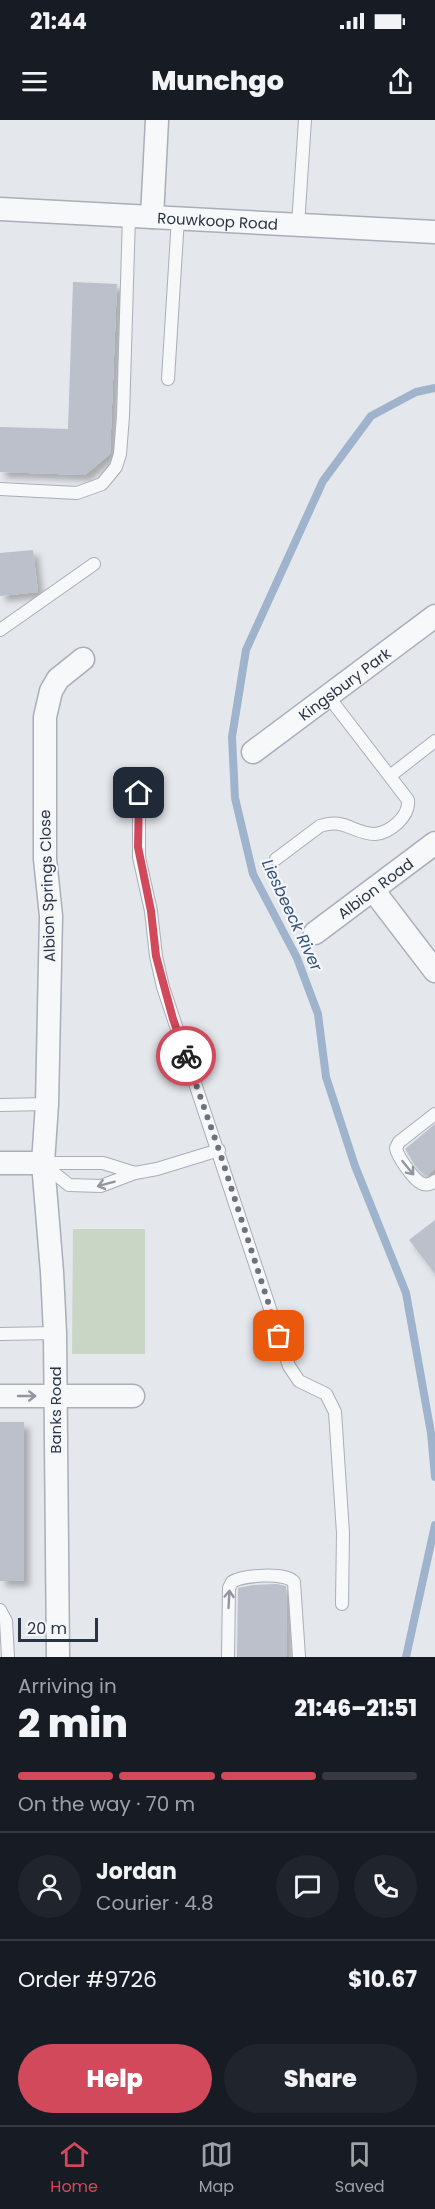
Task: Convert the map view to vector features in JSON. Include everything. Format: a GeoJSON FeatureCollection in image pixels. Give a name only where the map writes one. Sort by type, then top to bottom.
{"type":"FeatureCollection","features":[{"type":"Feature","properties":{"kind":"street"},"geometry":{"type":"LineString","coordinates":[[152,217],[157,120]]}},
{"type":"Feature","properties":{"kind":"street","name":"Rouwkoop Road"},"geometry":{"type":"LineString","coordinates":[[0,209],[435,232]]}},
{"type":"Feature","properties":{"kind":"street","name":"Kingsbury Park"},"geometry":{"type":"LineString","coordinates":[[253,752],[435,616]]}},
{"type":"Feature","properties":{"kind":"street","name":"Albion Springs Close"},"geometry":{"type":"LineString","coordinates":[[43,1163],[47,1104],[51,916],[45,850],[45,717],[51,691],[58,679],[83,659]]}},
{"type":"Feature","properties":{"kind":"street","name":"Albion Road"},"geometry":{"type":"LineString","coordinates":[[315,933],[435,843]]}},
{"type":"Feature","properties":{"kind":"street"},"geometry":{"type":"LineString","coordinates":[[373,890],[435,971]]}},
{"type":"Feature","properties":{"kind":"street"},"geometry":{"type":"LineString","coordinates":[[0,1163],[43,1163]]}},
{"type":"Feature","properties":{"kind":"street","name":"Banks Road"},"geometry":{"type":"LineString","coordinates":[[43,1163],[55,1334],[58,1657]]}},
{"type":"Feature","properties":{"kind":"street"},"geometry":{"type":"LineString","coordinates":[[0,1396],[133,1396]]}},
{"type":"Feature","properties":{"kind":"lane"},"geometry":{"type":"LineString","coordinates":[[298,225],[305,120]]}},
{"type":"Feature","properties":{"kind":"lane"},"geometry":{"type":"LineString","coordinates":[[0,489],[77,494],[102,484],[116,467],[120,454],[123,416],[129,216]]}},
{"type":"Feature","properties":{"kind":"lane"},"geometry":{"type":"LineString","coordinates":[[168,379],[178,218]]}},
{"type":"Feature","properties":{"kind":"lane"},"geometry":{"type":"LineString","coordinates":[[0,630],[94,564]]}},
{"type":"Feature","properties":{"kind":"lane"},"geometry":{"type":"LineString","coordinates":[[276,859],[320,826],[329,823],[343,823],[375,834],[384,832],[400,820],[408,809],[408,800],[328,696]]}},
{"type":"Feature","properties":{"kind":"lane"},"geometry":{"type":"LineString","coordinates":[[390,776],[435,741]]}},
{"type":"Feature","properties":{"kind":"lane"},"geometry":{"type":"LineString","coordinates":[[139,793],[138,847],[151,911],[156,956],[173,1019],[219,1150],[289,1366],[299,1381],[326,1394],[335,1412],[343,1533],[342,1604]]}},
{"type":"Feature","properties":{"kind":"lane"},"geometry":{"type":"LineString","coordinates":[[0,1105],[47,1104]]}},
{"type":"Feature","properties":{"kind":"lane"},"geometry":{"type":"LineString","coordinates":[[435,1114],[399,1142],[396,1148],[400,1158],[419,1182],[428,1184],[435,1181]]}},
{"type":"Feature","properties":{"kind":"lane"},"geometry":{"type":"LineString","coordinates":[[43,1163],[69,1185],[106,1185],[135,1173],[157,1169],[219,1150]]}},
{"type":"Feature","properties":{"kind":"lane"},"geometry":{"type":"LineString","coordinates":[[43,1163],[103,1163],[135,1173]]}},
{"type":"Feature","properties":{"kind":"lane"},"geometry":{"type":"LineString","coordinates":[[0,1334],[55,1334]]}},
{"type":"Feature","properties":{"kind":"lane"},"geometry":{"type":"LineString","coordinates":[[228,1657],[229,1588],[232,1582],[245,1577],[285,1576],[294,1582],[300,1657]]}},
{"type":"Feature","properties":{"kind":"lane"},"geometry":{"type":"LineString","coordinates":[[0,1610],[6,1621],[8,1657]]}},
{"type":"Feature","properties":{"kind":"green space"},"geometry":{"type":"Polygon","coordinates":[[[73,1229],[145,1229],[145,1354],[72,1354],[73,1229]]]}},
{"type":"Feature","properties":{"kind":"building"},"geometry":{"type":"Polygon","coordinates":[[[73,282],[117,284],[110,454],[85,475],[0,472],[0,427],[68,429],[73,282]]]}},
{"type":"Feature","properties":{"kind":"building"},"geometry":{"type":"Polygon","coordinates":[[[33,550],[38,592],[0,596],[0,553],[33,550]]]}},
{"type":"Feature","properties":{"kind":"building"},"geometry":{"type":"Polygon","coordinates":[[[435,1124],[435,1169],[426,1176],[416,1167],[405,1149],[435,1124]]]}},
{"type":"Feature","properties":{"kind":"building"},"geometry":{"type":"Polygon","coordinates":[[[435,1220],[435,1274],[409,1240],[435,1220]]]}},
{"type":"Feature","properties":{"kind":"building"},"geometry":{"type":"Polygon","coordinates":[[[0,1422],[24,1422],[24,1581],[0,1581],[0,1422]]]}},
{"type":"Feature","properties":{"kind":"building"},"geometry":{"type":"Polygon","coordinates":[[[277,1584],[286,1586],[287,1657],[237,1657],[238,1588],[277,1584]]]}},
{"type":"Feature","properties":{"kind":"waterway","name":"Liesbeeck River"},"geometry":{"type":"LineString","coordinates":[[435,388],[416,392],[371,416],[323,481],[246,650],[232,737],[235,798],[253,874],[297,958],[318,1014],[326,1077],[355,1166],[406,1293],[431,1433],[435,1477]]}},
{"type":"Feature","properties":{"kind":"waterway","name":"Liesbeeck River"},"geometry":{"type":"LineString","coordinates":[[406,1657],[435,1525]]}},
{"type":"Feature","properties":{"kind":"way so far"},"geometry":{"type":"LineString","coordinates":[[186,1056],[279,1336]]}},
{"type":"Feature","properties":{"kind":"route"},"geometry":{"type":"LineString","coordinates":[[139,793],[139,857],[151,911],[156,956],[163,987],[186,1056]]}}]}
